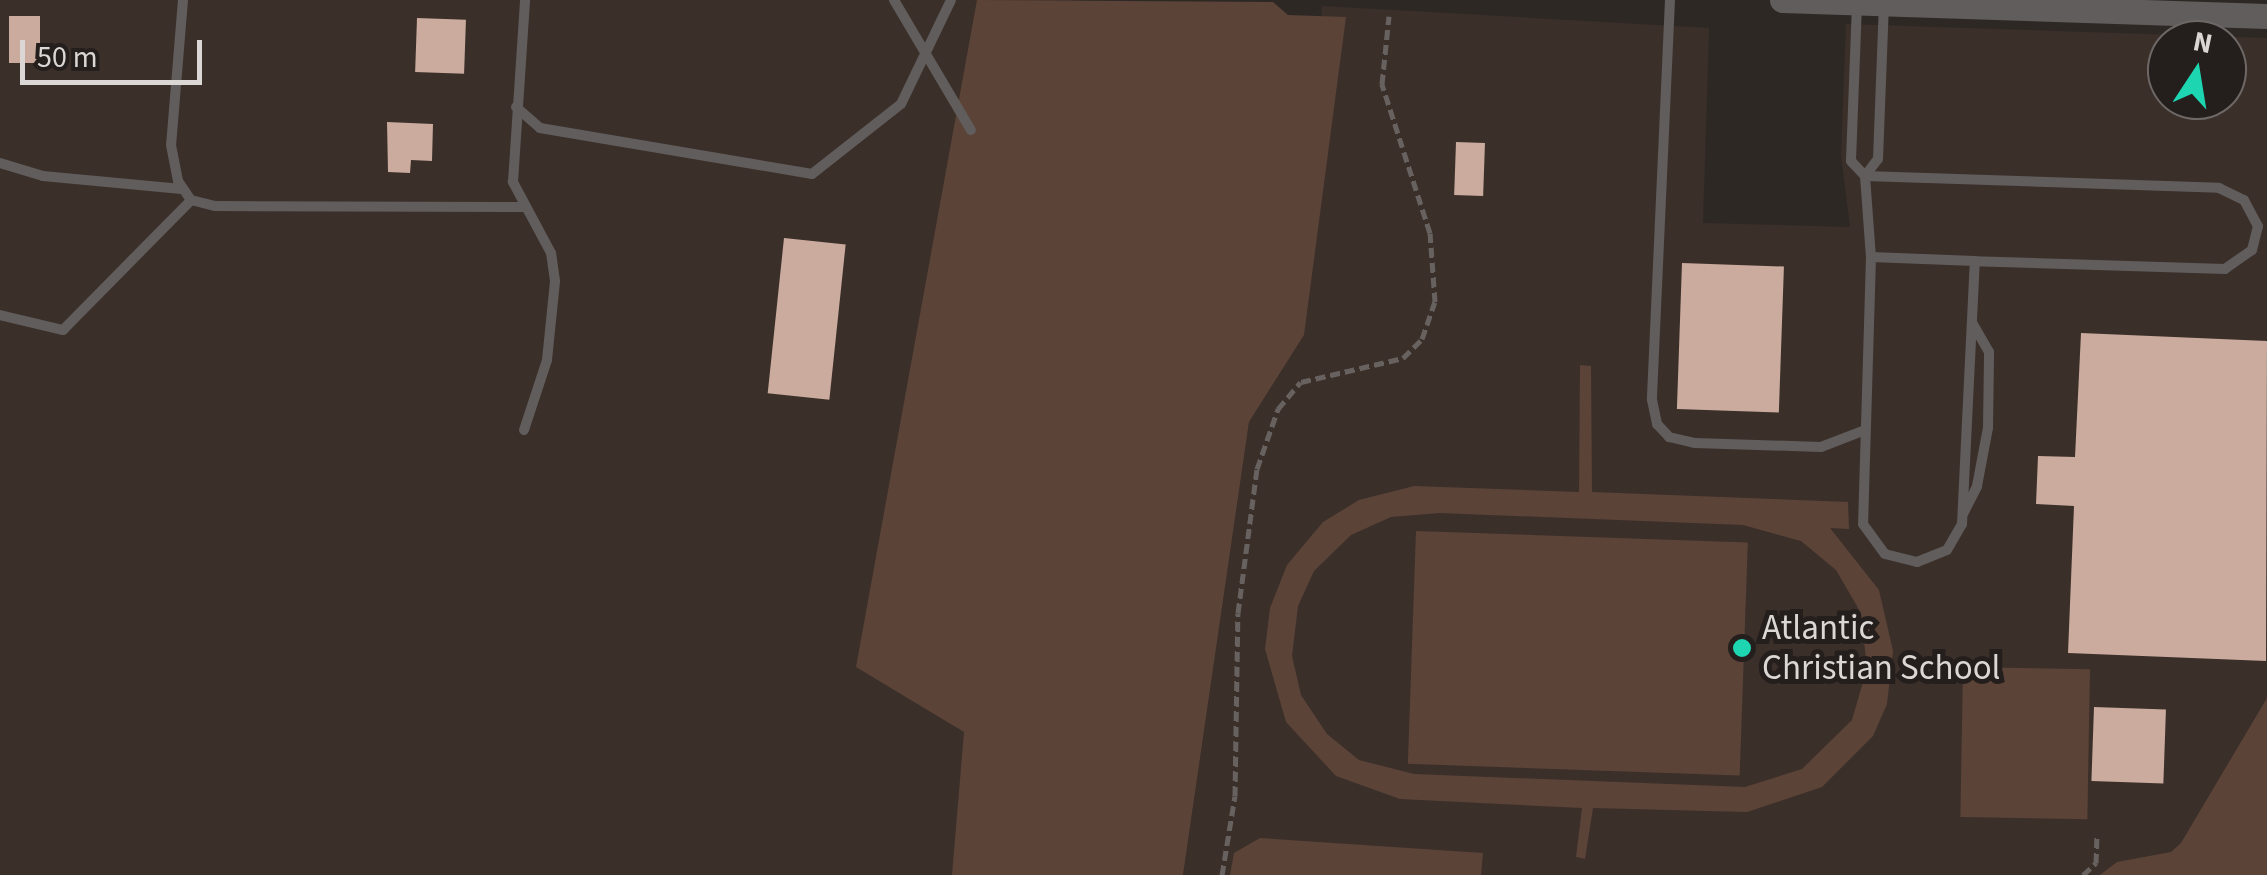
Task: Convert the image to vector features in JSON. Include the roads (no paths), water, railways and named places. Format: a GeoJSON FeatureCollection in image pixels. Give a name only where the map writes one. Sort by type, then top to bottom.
{"type":"FeatureCollection","features":[{"type":"Feature","properties":{"kind":"street"},"geometry":{"type":"LineString","coordinates":[[1782,0],[2267,16]]}},
{"type":"Feature","properties":{"kind":"lane"},"geometry":{"type":"LineString","coordinates":[[183,0],[171,145],[181,189],[191,200],[214,206],[525,207]]}},
{"type":"Feature","properties":{"kind":"lane"},"geometry":{"type":"LineString","coordinates":[[524,430],[546,360],[555,282],[550,253],[513,182],[525,0]]}},
{"type":"Feature","properties":{"kind":"lane"},"geometry":{"type":"LineString","coordinates":[[894,0],[971,130]]}},
{"type":"Feature","properties":{"kind":"lane"},"geometry":{"type":"LineString","coordinates":[[516,107],[540,128],[812,174],[902,104],[951,0]]}},
{"type":"Feature","properties":{"kind":"lane"},"geometry":{"type":"LineString","coordinates":[[1670,0],[1652,400],[1657,424],[1681,441],[1803,447],[1834,445],[1865,430]]}},
{"type":"Feature","properties":{"kind":"lane"},"geometry":{"type":"LineString","coordinates":[[1857,2],[1852,161],[1865,176],[1870,257],[1864,524],[1885,554],[1911,562],[1938,556],[1958,537],[1975,261]]}},
{"type":"Feature","properties":{"kind":"lane"},"geometry":{"type":"LineString","coordinates":[[1865,176],[1878,160],[1884,3]]}},
{"type":"Feature","properties":{"kind":"lane"},"geometry":{"type":"LineString","coordinates":[[0,163],[43,176],[181,189]]}},
{"type":"Feature","properties":{"kind":"lane"},"geometry":{"type":"LineString","coordinates":[[1865,176],[2219,188],[2244,200],[2258,226],[2249,254],[2225,269],[1870,257]]}},
{"type":"Feature","properties":{"kind":"lane"},"geometry":{"type":"LineString","coordinates":[[0,315],[63,330],[191,200]]}},
{"type":"Feature","properties":{"kind":"lane"},"geometry":{"type":"LineString","coordinates":[[1962,515],[1977,486],[1988,428],[1989,352],[1972,322]]}},
{"type":"Feature","properties":{"kind":"place","name":"Atlantic Christian School"},"geometry":{"type":"Point","coordinates":[1742,648]}}]}
